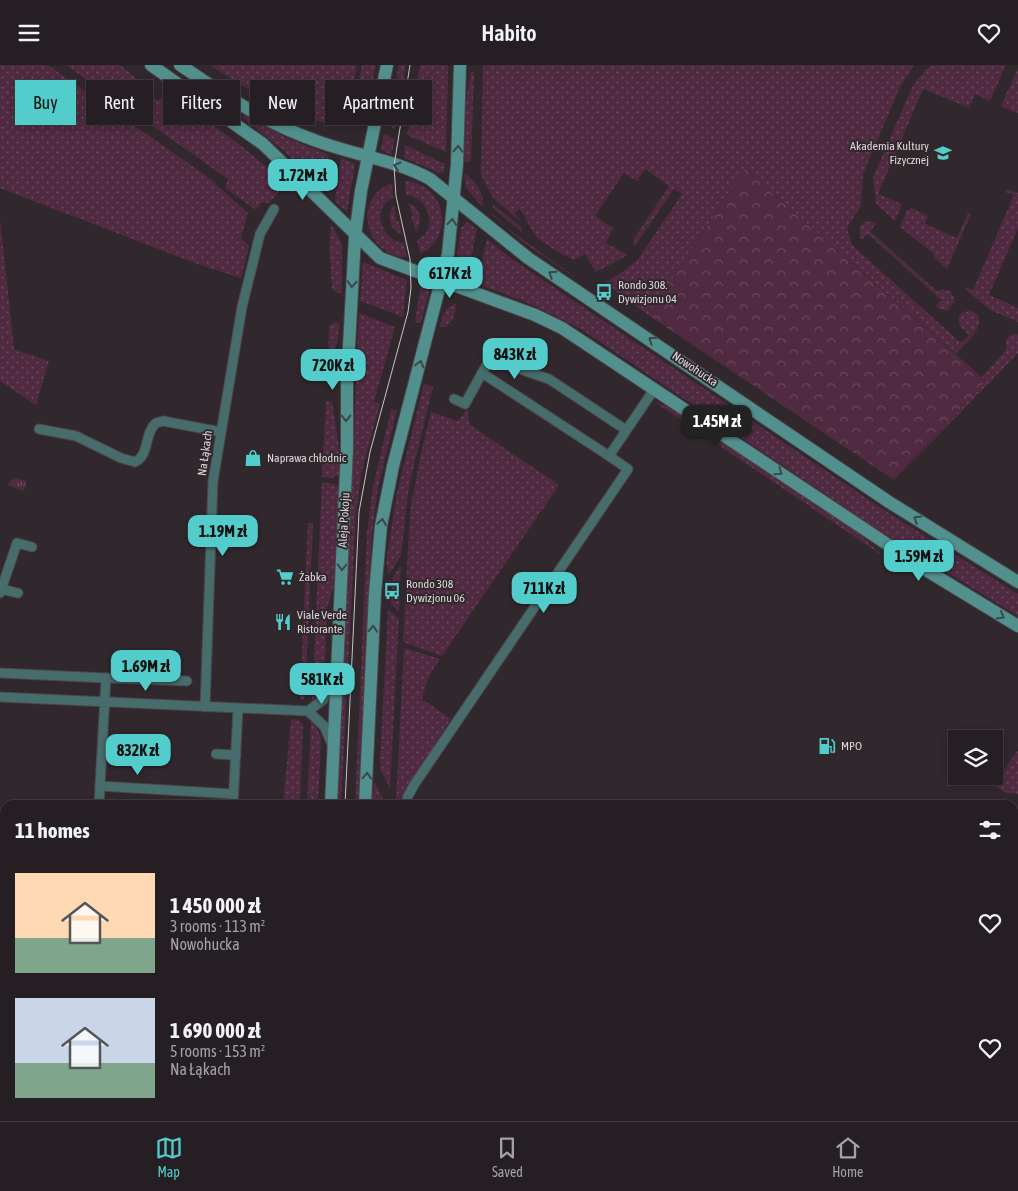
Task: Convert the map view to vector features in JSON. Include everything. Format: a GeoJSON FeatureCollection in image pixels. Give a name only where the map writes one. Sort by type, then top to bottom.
{"type":"FeatureCollection","features":[{"type":"Feature","properties":{"kind":"main road"},"geometry":{"type":"LineString","coordinates":[[152,65],[263,144],[301,179],[355,236],[386,262],[548,321],[579,338],[918,565],[1018,626]]}},
{"type":"Feature","properties":{"kind":"main road"},"geometry":{"type":"LineString","coordinates":[[180,65],[257,116],[314,141],[368,157],[387,65]]}},
{"type":"Feature","properties":{"kind":"main road"},"geometry":{"type":"LineString","coordinates":[[366,800],[375,593],[381,526],[393,466],[441,281],[451,231],[457,164],[460,65]]}},
{"type":"Feature","properties":{"kind":"main road","name":"Aleja Pokoju"},"geometry":{"type":"LineString","coordinates":[[331,800],[347,449],[347,383],[355,236],[368,157]]}},
{"type":"Feature","properties":{"kind":"main road","name":"Nowohucka"},"geometry":{"type":"LineString","coordinates":[[368,157],[424,175],[454,197],[528,258],[889,502],[1018,582]]}},
{"type":"Feature","properties":{"kind":"street","name":"Na Łąkach"},"geometry":{"type":"LineString","coordinates":[[205,707],[213,481],[242,307],[260,234],[274,209]]}},
{"type":"Feature","properties":{"kind":"street"},"geometry":{"type":"LineString","coordinates":[[454,399],[465,404],[490,359],[549,379],[626,430]]}},
{"type":"Feature","properties":{"kind":"street"},"geometry":{"type":"LineString","coordinates":[[407,798],[628,469],[482,373]]}},
{"type":"Feature","properties":{"kind":"street"},"geometry":{"type":"LineString","coordinates":[[609,456],[655,388]]}},
{"type":"Feature","properties":{"kind":"street"},"geometry":{"type":"LineString","coordinates":[[39,429],[76,436],[121,458],[135,462],[143,456],[148,434],[156,423],[163,421],[220,432]]}},
{"type":"Feature","properties":{"kind":"street"},"geometry":{"type":"LineString","coordinates":[[18,593],[1,591],[17,543],[32,547]]}},
{"type":"Feature","properties":{"kind":"street"},"geometry":{"type":"LineString","coordinates":[[0,697],[308,711],[318,705],[326,694],[338,663]]}},
{"type":"Feature","properties":{"kind":"street"},"geometry":{"type":"LineString","coordinates":[[0,673],[187,681]]}},
{"type":"Feature","properties":{"kind":"street"},"geometry":{"type":"LineString","coordinates":[[99,800],[106,678]]}},
{"type":"Feature","properties":{"kind":"street"},"geometry":{"type":"LineString","coordinates":[[233,800],[238,709]]}},
{"type":"Feature","properties":{"kind":"street"},"geometry":{"type":"LineString","coordinates":[[308,711],[324,726],[333,749]]}},
{"type":"Feature","properties":{"kind":"street"},"geometry":{"type":"LineString","coordinates":[[216,754],[236,755]]}},
{"type":"Feature","properties":{"kind":"street"},"geometry":{"type":"LineString","coordinates":[[100,785],[233,794]]}},
{"type":"Feature","properties":{"kind":"green space"},"geometry":{"type":"Polygon","coordinates":[[[0,65],[48,65],[69,80],[15,80],[15,125],[76,125],[76,85],[86,92],[86,125],[134,125],[208,177],[248,213],[241,238],[249,246],[241,278],[197,264],[0,188],[0,65]]]}},
{"type":"Feature","properties":{"kind":"green space"},"geometry":{"type":"Polygon","coordinates":[[[66,65],[120,65],[139,80],[87,80],[66,65]]]}},
{"type":"Feature","properties":{"kind":"green space"},"geometry":{"type":"Polygon","coordinates":[[[210,65],[357,65],[354,80],[325,80],[325,123],[315,121],[315,80],[250,80],[250,91],[240,85],[240,80],[233,80],[210,65]]]}},
{"type":"Feature","properties":{"kind":"green space"},"geometry":{"type":"Polygon","coordinates":[[[362,65],[376,65],[373,80],[359,80],[362,65]]]}},
{"type":"Feature","properties":{"kind":"green space"},"geometry":{"type":"Polygon","coordinates":[[[399,65],[406,65],[403,80],[396,80],[399,65]]]}},
{"type":"Feature","properties":{"kind":"green space"},"geometry":{"type":"Polygon","coordinates":[[[420,65],[448,65],[446,152],[407,135],[409,125],[432,125],[432,80],[417,80],[420,65]]]}},
{"type":"Feature","properties":{"kind":"green space"},"geometry":{"type":"Polygon","coordinates":[[[483,65],[914,65],[900,87],[863,174],[861,206],[847,228],[852,245],[961,343],[969,335],[959,325],[959,316],[962,312],[972,311],[978,315],[979,321],[976,331],[956,354],[745,169],[648,315],[605,283],[638,259],[682,194],[674,189],[634,247],[633,240],[669,186],[645,169],[637,181],[624,173],[595,216],[613,228],[606,243],[628,255],[596,272],[585,254],[574,260],[549,246],[536,236],[519,209],[515,213],[521,222],[493,198],[481,175],[483,65]]]}},
{"type":"Feature","properties":{"kind":"green space"},"geometry":{"type":"Polygon","coordinates":[[[931,65],[1006,65],[990,101],[975,94],[969,108],[923,89],[878,194],[902,204],[895,221],[876,204],[873,177],[914,83],[931,65]]]}},
{"type":"Feature","properties":{"kind":"green space"},"geometry":{"type":"Polygon","coordinates":[[[1018,68],[1018,112],[1017,113],[1001,106],[1018,68]]]}},
{"type":"Feature","properties":{"kind":"green space"},"geometry":{"type":"Polygon","coordinates":[[[471,72],[474,72],[471,162],[464,162],[466,100],[471,72]]]}},
{"type":"Feature","properties":{"kind":"green space"},"geometry":{"type":"Polygon","coordinates":[[[163,98],[163,125],[213,125],[286,183],[269,203],[262,202],[256,210],[225,188],[228,179],[151,125],[153,125],[153,101],[155,99],[158,101],[163,98]]]}},
{"type":"Feature","properties":{"kind":"green space"},"geometry":{"type":"Polygon","coordinates":[[[244,115],[250,118],[250,124],[243,118],[244,115]]]}},
{"type":"Feature","properties":{"kind":"green space"},"geometry":{"type":"Polygon","coordinates":[[[252,125],[263,125],[287,138],[329,155],[324,190],[284,151],[252,125]]]}},
{"type":"Feature","properties":{"kind":"green space"},"geometry":{"type":"Polygon","coordinates":[[[388,125],[396,125],[395,129],[388,125]]]}},
{"type":"Feature","properties":{"kind":"green space"},"geometry":{"type":"Polygon","coordinates":[[[384,134],[394,139],[392,155],[381,150],[384,134]]]}},
{"type":"Feature","properties":{"kind":"green space"},"geometry":{"type":"Polygon","coordinates":[[[405,145],[445,164],[444,172],[440,173],[404,158],[405,145]]]}},
{"type":"Feature","properties":{"kind":"green space"},"geometry":{"type":"Polygon","coordinates":[[[341,158],[355,164],[347,212],[335,201],[341,158]]]}},
{"type":"Feature","properties":{"kind":"green space"},"geometry":{"type":"Polygon","coordinates":[[[745,169],[986,381],[894,480],[648,315],[745,169]]]}},
{"type":"Feature","properties":{"kind":"green space"},"geometry":{"type":"Polygon","coordinates":[[[464,174],[472,179],[481,192],[482,207],[466,188],[464,174]]]}},
{"type":"Feature","properties":{"kind":"green space"},"geometry":{"type":"Polygon","coordinates":[[[405,181],[419,184],[429,191],[437,200],[441,212],[442,224],[439,236],[432,246],[420,254],[417,240],[428,229],[428,214],[420,201],[406,195],[405,181]]]}},
{"type":"Feature","properties":{"kind":"green space"},"geometry":{"type":"Polygon","coordinates":[[[392,183],[393,198],[382,209],[382,223],[390,237],[404,243],[407,257],[393,254],[381,248],[373,238],[368,226],[368,213],[371,201],[379,190],[392,183]]]}},
{"type":"Feature","properties":{"kind":"green space"},"geometry":{"type":"Polygon","coordinates":[[[1007,189],[1018,193],[1018,228],[989,295],[1018,308],[1018,322],[990,310],[965,289],[965,287],[973,290],[1014,195],[1006,192],[1007,189]]]}},
{"type":"Feature","properties":{"kind":"green space"},"geometry":{"type":"Polygon","coordinates":[[[408,203],[416,208],[420,215],[420,224],[416,232],[411,217],[413,215],[408,203]]]}},
{"type":"Feature","properties":{"kind":"green space"},"geometry":{"type":"Polygon","coordinates":[[[493,204],[520,226],[521,232],[493,208],[493,204]]]}},
{"type":"Feature","properties":{"kind":"green space"},"geometry":{"type":"Polygon","coordinates":[[[395,206],[396,220],[399,222],[402,235],[392,227],[390,221],[391,209],[395,206]]]}},
{"type":"Feature","properties":{"kind":"green space"},"geometry":{"type":"Polygon","coordinates":[[[911,208],[928,216],[925,224],[957,238],[968,213],[971,214],[947,269],[935,258],[933,253],[900,227],[907,211],[911,208]]]}},
{"type":"Feature","properties":{"kind":"green space"},"geometry":{"type":"Polygon","coordinates":[[[491,214],[507,228],[582,282],[521,241],[491,214]]]}},
{"type":"Feature","properties":{"kind":"green space"},"geometry":{"type":"Polygon","coordinates":[[[0,218],[14,349],[49,361],[36,405],[0,381],[0,218]]]}},
{"type":"Feature","properties":{"kind":"green space"},"geometry":{"type":"Polygon","coordinates":[[[871,221],[876,224],[870,231],[938,292],[941,289],[951,291],[955,301],[947,311],[939,309],[936,306],[941,300],[868,234],[862,239],[860,238],[860,226],[864,222],[871,221]]]}},
{"type":"Feature","properties":{"kind":"green space"},"geometry":{"type":"Polygon","coordinates":[[[467,222],[477,229],[466,282],[457,278],[455,272],[461,228],[467,222]]]}},
{"type":"Feature","properties":{"kind":"green space"},"geometry":{"type":"Polygon","coordinates":[[[331,224],[342,244],[342,294],[334,291],[332,288],[329,245],[331,224]]]}},
{"type":"Feature","properties":{"kind":"green space"},"geometry":{"type":"Polygon","coordinates":[[[487,239],[512,259],[890,514],[1018,594],[1018,616],[872,526],[581,329],[526,302],[477,284],[487,239]]]}},
{"type":"Feature","properties":{"kind":"green space"},"geometry":{"type":"Polygon","coordinates":[[[363,262],[407,280],[403,317],[360,301],[363,262]]]}},
{"type":"Feature","properties":{"kind":"green space"},"geometry":{"type":"Polygon","coordinates":[[[421,283],[429,284],[430,288],[421,323],[415,322],[421,283]]]}},
{"type":"Feature","properties":{"kind":"green space"},"geometry":{"type":"Polygon","coordinates":[[[457,303],[453,319],[446,327],[439,327],[446,309],[457,303]]]}},
{"type":"Feature","properties":{"kind":"green space"},"geometry":{"type":"Polygon","coordinates":[[[359,313],[395,327],[374,402],[380,404],[362,470],[356,512],[341,800],[337,800],[359,313]]]}},
{"type":"Feature","properties":{"kind":"green space"},"geometry":{"type":"Polygon","coordinates":[[[335,322],[340,325],[334,358],[328,358],[329,326],[335,322]]]}},
{"type":"Feature","properties":{"kind":"green space"},"geometry":{"type":"Polygon","coordinates":[[[1012,334],[1018,334],[1018,353],[899,476],[986,381],[982,377],[1006,350],[1006,339],[1012,334]]]}},
{"type":"Feature","properties":{"kind":"green space"},"geometry":{"type":"Polygon","coordinates":[[[424,384],[433,387],[409,486],[401,556],[389,574],[386,564],[397,492],[424,384]]]}},
{"type":"Feature","properties":{"kind":"green space"},"geometry":{"type":"Polygon","coordinates":[[[326,401],[332,402],[339,447],[339,475],[332,478],[322,477],[326,401]]]}},
{"type":"Feature","properties":{"kind":"green space"},"geometry":{"type":"Polygon","coordinates":[[[656,403],[668,406],[858,533],[883,556],[656,403]]]}},
{"type":"Feature","properties":{"kind":"green space"},"geometry":{"type":"Polygon","coordinates":[[[391,409],[397,410],[378,488],[372,533],[359,800],[355,800],[367,533],[373,487],[391,409]]]}},
{"type":"Feature","properties":{"kind":"green space"},"geometry":{"type":"Polygon","coordinates":[[[467,409],[470,425],[559,485],[442,656],[403,642],[410,511],[431,412],[458,421],[467,409]]]}},
{"type":"Feature","properties":{"kind":"green space"},"geometry":{"type":"Polygon","coordinates":[[[14,478],[27,481],[24,491],[7,485],[14,478]]]}},
{"type":"Feature","properties":{"kind":"green space"},"geometry":{"type":"Polygon","coordinates":[[[322,482],[334,484],[339,488],[335,582],[327,609],[324,684],[319,696],[312,702],[322,482]]]}},
{"type":"Feature","properties":{"kind":"green space"},"geometry":{"type":"Polygon","coordinates":[[[308,523],[313,523],[305,696],[303,700],[300,700],[308,523]]]}},
{"type":"Feature","properties":{"kind":"green space"},"geometry":{"type":"Polygon","coordinates":[[[401,565],[399,612],[391,604],[393,577],[401,565]]]}},
{"type":"Feature","properties":{"kind":"green space"},"geometry":{"type":"Polygon","coordinates":[[[388,610],[399,618],[390,788],[381,771],[380,761],[388,610]]]}},
{"type":"Feature","properties":{"kind":"green space"},"geometry":{"type":"Polygon","coordinates":[[[404,648],[440,659],[428,678],[422,699],[451,719],[400,799],[396,800],[404,648]]]}},
{"type":"Feature","properties":{"kind":"green space"},"geometry":{"type":"Polygon","coordinates":[[[291,719],[299,720],[303,725],[300,800],[283,800],[291,719]]]}},
{"type":"Feature","properties":{"kind":"green space"},"geometry":{"type":"Polygon","coordinates":[[[311,721],[317,727],[321,739],[318,800],[307,800],[311,721]]]}},
{"type":"Feature","properties":{"kind":"green space"},"geometry":{"type":"Polygon","coordinates":[[[1018,750],[1018,794],[1004,792],[994,785],[1003,785],[1003,772],[1018,750]]]}},
{"type":"Feature","properties":{"kind":"green space"},"geometry":{"type":"Polygon","coordinates":[[[374,782],[384,800],[372,800],[374,782]]]}},
{"type":"Feature","properties":{"kind":"tram line"},"geometry":{"type":"LineString","coordinates":[[345,800],[359,512],[370,452],[408,312],[411,288],[410,259],[396,196],[394,166],[410,65]]}},
{"type":"Feature","properties":{"kind":"place","name":"Akademia Kultury Fizycznej"},"geometry":{"type":"Point","coordinates":[943,153]}},
{"type":"Feature","properties":{"kind":"place","name":"Rondo 308. Dywizjonu 04"},"geometry":{"type":"Point","coordinates":[604,292]}},
{"type":"Feature","properties":{"kind":"place","name":"Naprawa chłodnic"},"geometry":{"type":"Point","coordinates":[253,458]}},
{"type":"Feature","properties":{"kind":"place","name":"Żabka"},"geometry":{"type":"Point","coordinates":[285,577]}},
{"type":"Feature","properties":{"kind":"place","name":"Rondo 308 Dywizjonu 06"},"geometry":{"type":"Point","coordinates":[392,591]}},
{"type":"Feature","properties":{"kind":"place","name":"Viale Verde Ristorante"},"geometry":{"type":"Point","coordinates":[283,622]}},
{"type":"Feature","properties":{"kind":"place","name":"MPO"},"geometry":{"type":"Point","coordinates":[827,746]}}]}
